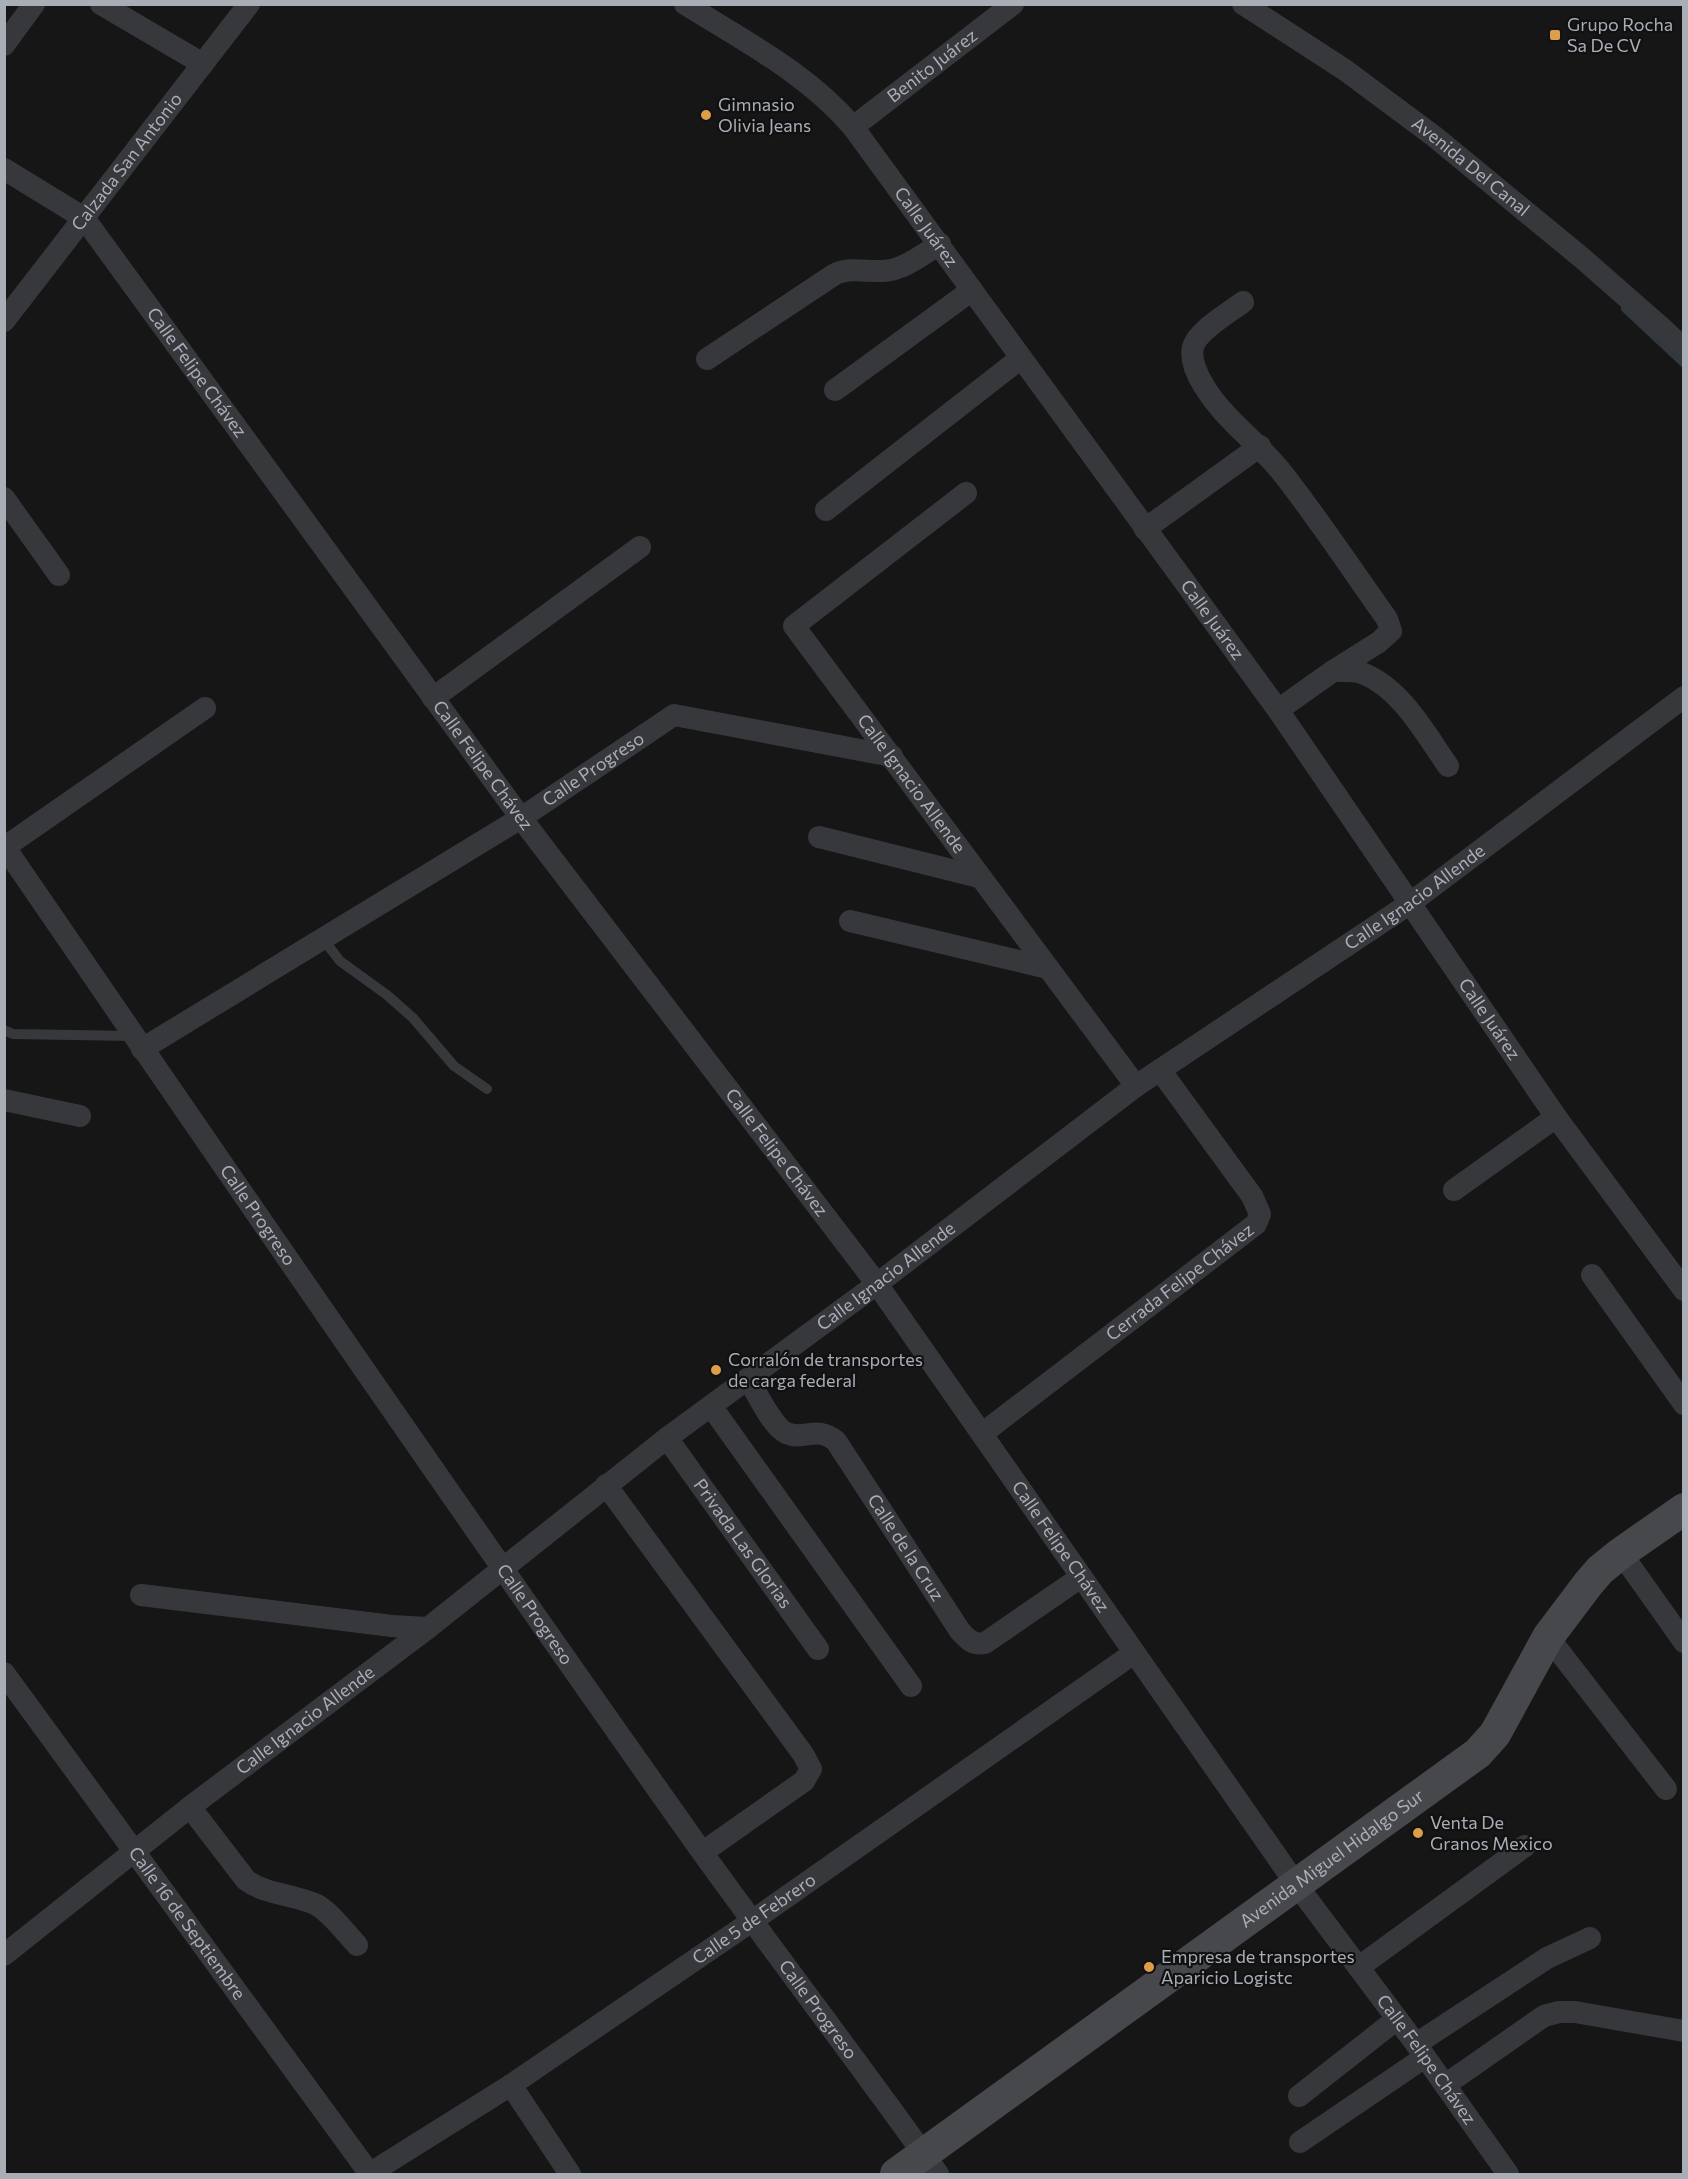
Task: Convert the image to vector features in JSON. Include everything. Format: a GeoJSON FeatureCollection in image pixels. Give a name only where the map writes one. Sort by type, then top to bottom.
{"type":"FeatureCollection","features":[{"type":"Feature","properties":{"kind":"main road","name":"Avenida Miguel Hidalgo Sur"},"geometry":{"type":"LineString","coordinates":[[896,2175],[931,2164],[1296,1884],[1478,1753],[1495,1734],[1507,1715],[1548,1637],[1594,1577],[1621,1553],[1683,1509]]}},
{"type":"Feature","properties":{"kind":"street"},"geometry":{"type":"LineString","coordinates":[[4,45],[34,4]]}},
{"type":"Feature","properties":{"kind":"street"},"geometry":{"type":"LineString","coordinates":[[101,4],[203,64]]}},
{"type":"Feature","properties":{"kind":"street","name":"Calzada San Antonio"},"geometry":{"type":"LineString","coordinates":[[4,321],[249,4]]}},
{"type":"Feature","properties":{"kind":"street","name":"Calle Juárez"},"geometry":{"type":"LineString","coordinates":[[685,4],[809,83],[833,104],[853,127],[1278,710],[1556,1117],[1683,1290]]}},
{"type":"Feature","properties":{"kind":"street","name":"Benito Juárez"},"geometry":{"type":"LineString","coordinates":[[853,127],[1013,4]]}},
{"type":"Feature","properties":{"kind":"street","name":"Avenida Del Canal"},"geometry":{"type":"LineString","coordinates":[[1243,4],[1345,70],[1435,137],[1582,258],[1683,349]]}},
{"type":"Feature","properties":{"kind":"street","name":"Calle Felipe Chávez"},"geometry":{"type":"LineString","coordinates":[[4,169],[84,218],[521,818],[877,1284],[1296,1884],[1420,2050],[1508,2175]]}},
{"type":"Feature","properties":{"kind":"street"},"geometry":{"type":"LineString","coordinates":[[707,359],[835,274],[852,270],[885,271],[909,263],[940,244]]}},
{"type":"Feature","properties":{"kind":"street"},"geometry":{"type":"LineString","coordinates":[[835,390],[972,290]]}},
{"type":"Feature","properties":{"kind":"street"},"geometry":{"type":"LineString","coordinates":[[1243,302],[1207,329],[1193,345],[1192,361],[1203,385],[1221,409],[1260,446],[1281,472],[1390,625],[1391,632],[1278,710]]}},
{"type":"Feature","properties":{"kind":"street"},"geometry":{"type":"LineString","coordinates":[[826,510],[1021,358]]}},
{"type":"Feature","properties":{"kind":"street"},"geometry":{"type":"LineString","coordinates":[[1145,529],[1260,446]]}},
{"type":"Feature","properties":{"kind":"street","name":"Calle Ignacio Allende"},"geometry":{"type":"LineString","coordinates":[[966,493],[794,626],[1137,1086]]}},
{"type":"Feature","properties":{"kind":"street"},"geometry":{"type":"LineString","coordinates":[[4,498],[59,575]]}},
{"type":"Feature","properties":{"kind":"street"},"geometry":{"type":"LineString","coordinates":[[434,698],[640,547]]}},
{"type":"Feature","properties":{"kind":"street"},"geometry":{"type":"LineString","coordinates":[[1334,671],[1360,672],[1377,681],[1395,695],[1448,766]]}},
{"type":"Feature","properties":{"kind":"street","name":"Calle Ignacio Allende"},"geometry":{"type":"LineString","coordinates":[[4,1955],[190,1807],[428,1628],[667,1438],[877,1284],[1137,1086],[1409,903],[1683,697]]}},
{"type":"Feature","properties":{"kind":"street"},"geometry":{"type":"LineString","coordinates":[[5,847],[205,708]]}},
{"type":"Feature","properties":{"kind":"street","name":"Calle Progreso"},"geometry":{"type":"LineString","coordinates":[[138,1043],[323,939],[521,818],[674,715],[892,756]]}},
{"type":"Feature","properties":{"kind":"street"},"geometry":{"type":"LineString","coordinates":[[819,837],[979,877]]}},
{"type":"Feature","properties":{"kind":"street","name":"Calle Progreso"},"geometry":{"type":"LineString","coordinates":[[5,847],[502,1568],[752,1921],[931,2164]]}},
{"type":"Feature","properties":{"kind":"street"},"geometry":{"type":"LineString","coordinates":[[850,921],[1048,968]]}},
{"type":"Feature","properties":{"kind":"street","name":"Cerrada Felipe Chávez"},"geometry":{"type":"LineString","coordinates":[[983,1433],[1256,1224],[1260,1214],[1252,1196],[1160,1070]]}},
{"type":"Feature","properties":{"kind":"street"},"geometry":{"type":"LineString","coordinates":[[4,1100],[80,1116]]}},
{"type":"Feature","properties":{"kind":"street"},"geometry":{"type":"LineString","coordinates":[[1454,1190],[1556,1117]]}},
{"type":"Feature","properties":{"kind":"street"},"geometry":{"type":"LineString","coordinates":[[1592,1275],[1683,1404]]}},
{"type":"Feature","properties":{"kind":"street","name":"Calle de la Cruz"},"geometry":{"type":"LineString","coordinates":[[748,1379],[776,1424],[784,1432],[802,1435],[822,1433],[836,1441],[968,1640],[976,1645],[985,1643],[1081,1577]]}},
{"type":"Feature","properties":{"kind":"street"},"geometry":{"type":"LineString","coordinates":[[711,1406],[911,1686]]}},
{"type":"Feature","properties":{"kind":"street","name":"Privada Las Glorias"},"geometry":{"type":"LineString","coordinates":[[667,1438],[818,1649]]}},
{"type":"Feature","properties":{"kind":"street"},"geometry":{"type":"LineString","coordinates":[[606,1485],[803,1754],[811,1769],[804,1781],[703,1852]]}},
{"type":"Feature","properties":{"kind":"street"},"geometry":{"type":"LineString","coordinates":[[1621,1553],[1683,1642]]}},
{"type":"Feature","properties":{"kind":"street"},"geometry":{"type":"LineString","coordinates":[[141,1595],[392,1626],[428,1628]]}},
{"type":"Feature","properties":{"kind":"street"},"geometry":{"type":"LineString","coordinates":[[1548,1637],[1666,1789]]}},
{"type":"Feature","properties":{"kind":"street","name":"Calle 5 de Febrero"},"geometry":{"type":"LineString","coordinates":[[370,2174],[511,2085],[752,1921],[1134,1653]]}},
{"type":"Feature","properties":{"kind":"street","name":"Calle 16 de Septiembre"},"geometry":{"type":"LineString","coordinates":[[4,1673],[370,2174]]}},
{"type":"Feature","properties":{"kind":"street"},"geometry":{"type":"LineString","coordinates":[[190,1807],[246,1880],[255,1887],[319,1906],[357,1945]]}},
{"type":"Feature","properties":{"kind":"street"},"geometry":{"type":"LineString","coordinates":[[1359,1967],[1525,1846]]}},
{"type":"Feature","properties":{"kind":"street"},"geometry":{"type":"LineString","coordinates":[[1300,2142],[1420,2050],[1547,1958],[1590,1938]]}},
{"type":"Feature","properties":{"kind":"street"},"geometry":{"type":"LineString","coordinates":[[1445,2085],[1528,2026],[1544,2016],[1559,2012],[1575,2012],[1683,2031]]}},
{"type":"Feature","properties":{"kind":"street"},"geometry":{"type":"LineString","coordinates":[[1299,2096],[1397,2019]]}},
{"type":"Feature","properties":{"kind":"street"},"geometry":{"type":"LineString","coordinates":[[511,2085],[570,2175]]}},
{"type":"Feature","properties":{"kind":"lane"},"geometry":{"type":"LineString","coordinates":[[323,939],[340,961],[387,995],[413,1018],[454,1065],[466,1076],[487,1089]]}},
{"type":"Feature","properties":{"kind":"lane"},"geometry":{"type":"LineString","coordinates":[[4,1030],[13,1034],[138,1043]]}},
{"type":"Feature","properties":{"kind":"waterway"},"geometry":{"type":"LineString","coordinates":[[1624,309],[1684,365]]}},
{"type":"Feature","properties":{"kind":"place","name":"Grupo Rocha Sa De CV"},"geometry":{"type":"Point","coordinates":[1555,35]}},
{"type":"Feature","properties":{"kind":"place","name":"Gimnasio Olivia Jeans"},"geometry":{"type":"Point","coordinates":[706,115]}},
{"type":"Feature","properties":{"kind":"place","name":"Corralón de transportes de carga federal"},"geometry":{"type":"Point","coordinates":[716,1370]}},
{"type":"Feature","properties":{"kind":"place","name":"Venta De Granos Mexico"},"geometry":{"type":"Point","coordinates":[1418,1833]}},
{"type":"Feature","properties":{"kind":"place","name":"Empresa de transportes Aparicio Logistc"},"geometry":{"type":"Point","coordinates":[1149,1967]}}]}
